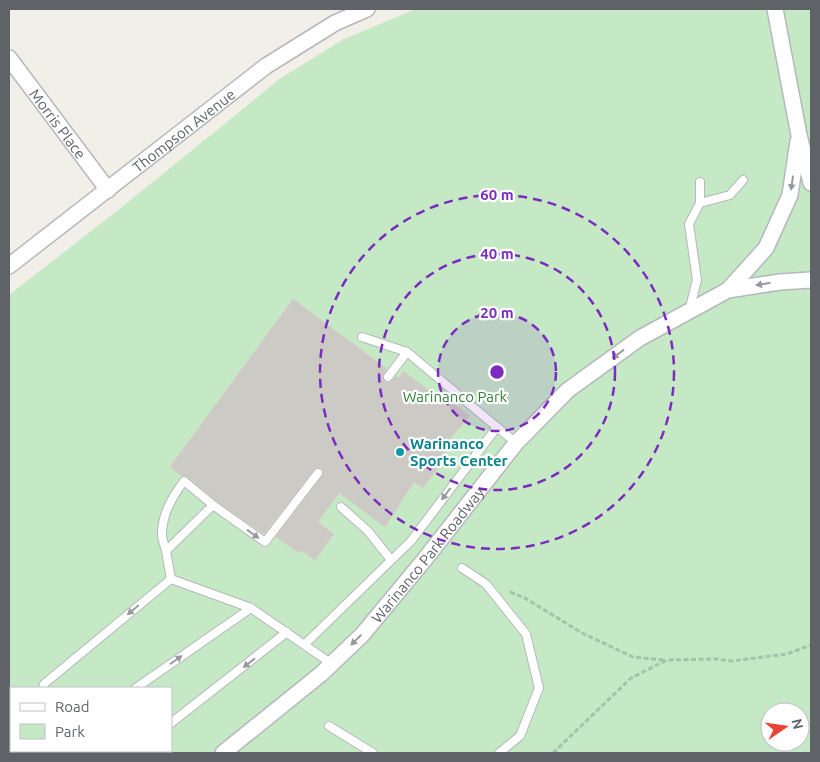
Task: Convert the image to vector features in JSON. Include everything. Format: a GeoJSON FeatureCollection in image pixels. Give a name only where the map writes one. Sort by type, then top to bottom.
{"type":"FeatureCollection","features":[{"type":"Feature","properties":{"kind":"street","name":"Thompson Avenue"},"geometry":{"type":"LineString","coordinates":[[9,266],[266,66],[335,23],[367,9]]}},
{"type":"Feature","properties":{"kind":"street","name":"Warinanco Park Roadway"},"geometry":{"type":"LineString","coordinates":[[775,9],[799,135],[811,183]]}},
{"type":"Feature","properties":{"kind":"street","name":"Morris Place"},"geometry":{"type":"LineString","coordinates":[[9,58],[108,190]]}},
{"type":"Feature","properties":{"kind":"street","name":"Warinanco Park Roadway"},"geometry":{"type":"LineString","coordinates":[[222,753],[321,674],[362,635],[425,559],[516,442],[568,390],[640,338],[728,290],[766,248],[790,195],[799,135]]}},
{"type":"Feature","properties":{"kind":"street","name":"Warinanco Park Roadway"},"geometry":{"type":"LineString","coordinates":[[728,290],[780,282],[811,280]]}},
{"type":"Feature","properties":{"kind":"lane"},"geometry":{"type":"LineString","coordinates":[[700,202],[730,195],[743,180]]}},
{"type":"Feature","properties":{"kind":"lane"},"geometry":{"type":"LineString","coordinates":[[688,313],[697,280],[689,224],[700,202],[700,182]]}},
{"type":"Feature","properties":{"kind":"lane"},"geometry":{"type":"LineString","coordinates":[[362,337],[407,352],[516,442]]}},
{"type":"Feature","properties":{"kind":"lane"},"geometry":{"type":"LineString","coordinates":[[388,377],[407,352]]}},
{"type":"Feature","properties":{"kind":"lane"},"geometry":{"type":"LineString","coordinates":[[304,644],[411,541],[497,427]]}},
{"type":"Feature","properties":{"kind":"lane"},"geometry":{"type":"LineString","coordinates":[[171,579],[161,533],[165,515],[173,496],[184,481],[213,505],[265,542],[318,473]]}},
{"type":"Feature","properties":{"kind":"lane"},"geometry":{"type":"LineString","coordinates":[[166,551],[213,505]]}},
{"type":"Feature","properties":{"kind":"lane"},"geometry":{"type":"LineString","coordinates":[[341,507],[368,532],[391,560]]}},
{"type":"Feature","properties":{"kind":"lane"},"geometry":{"type":"LineString","coordinates":[[462,568],[486,584],[526,634],[540,688],[520,736],[499,753]]}},
{"type":"Feature","properties":{"kind":"lane"},"geometry":{"type":"LineString","coordinates":[[171,579],[251,608],[332,664]]}},
{"type":"Feature","properties":{"kind":"lane"},"geometry":{"type":"LineString","coordinates":[[43,687],[44,684],[171,579]]}},
{"type":"Feature","properties":{"kind":"lane"},"geometry":{"type":"LineString","coordinates":[[137,687],[251,608]]}},
{"type":"Feature","properties":{"kind":"lane"},"geometry":{"type":"LineString","coordinates":[[172,723],[287,632]]}},
{"type":"Feature","properties":{"kind":"lane"},"geometry":{"type":"LineString","coordinates":[[329,726],[373,753]]}},
{"type":"Feature","properties":{"kind":"path"},"geometry":{"type":"LineString","coordinates":[[486,584],[525,598],[582,633],[633,657],[667,660],[717,659],[732,661],[787,654],[811,645]]}},
{"type":"Feature","properties":{"kind":"path"},"geometry":{"type":"LineString","coordinates":[[553,753],[631,678],[667,660]]}},
{"type":"Feature","properties":{"kind":"green space","name":"Warinanco Park"},"geometry":{"type":"Polygon","coordinates":[[[416,9],[811,9],[811,753],[9,753],[9,295],[122,207],[281,78],[344,39],[416,9]]]}},
{"type":"Feature","properties":{"kind":"building"},"geometry":{"type":"Polygon","coordinates":[[[293,299],[387,369],[383,376],[385,382],[391,382],[396,376],[399,378],[403,371],[441,400],[443,396],[470,416],[440,449],[448,455],[423,488],[414,482],[385,527],[339,493],[318,522],[334,534],[315,560],[301,550],[299,553],[276,537],[322,476],[323,471],[321,468],[314,470],[264,534],[216,501],[188,477],[182,476],[170,467],[293,299]]]}},
{"type":"Feature","properties":{"kind":"place","name":"Warinanco Sports Center"},"geometry":{"type":"Point","coordinates":[400,452]}}]}
